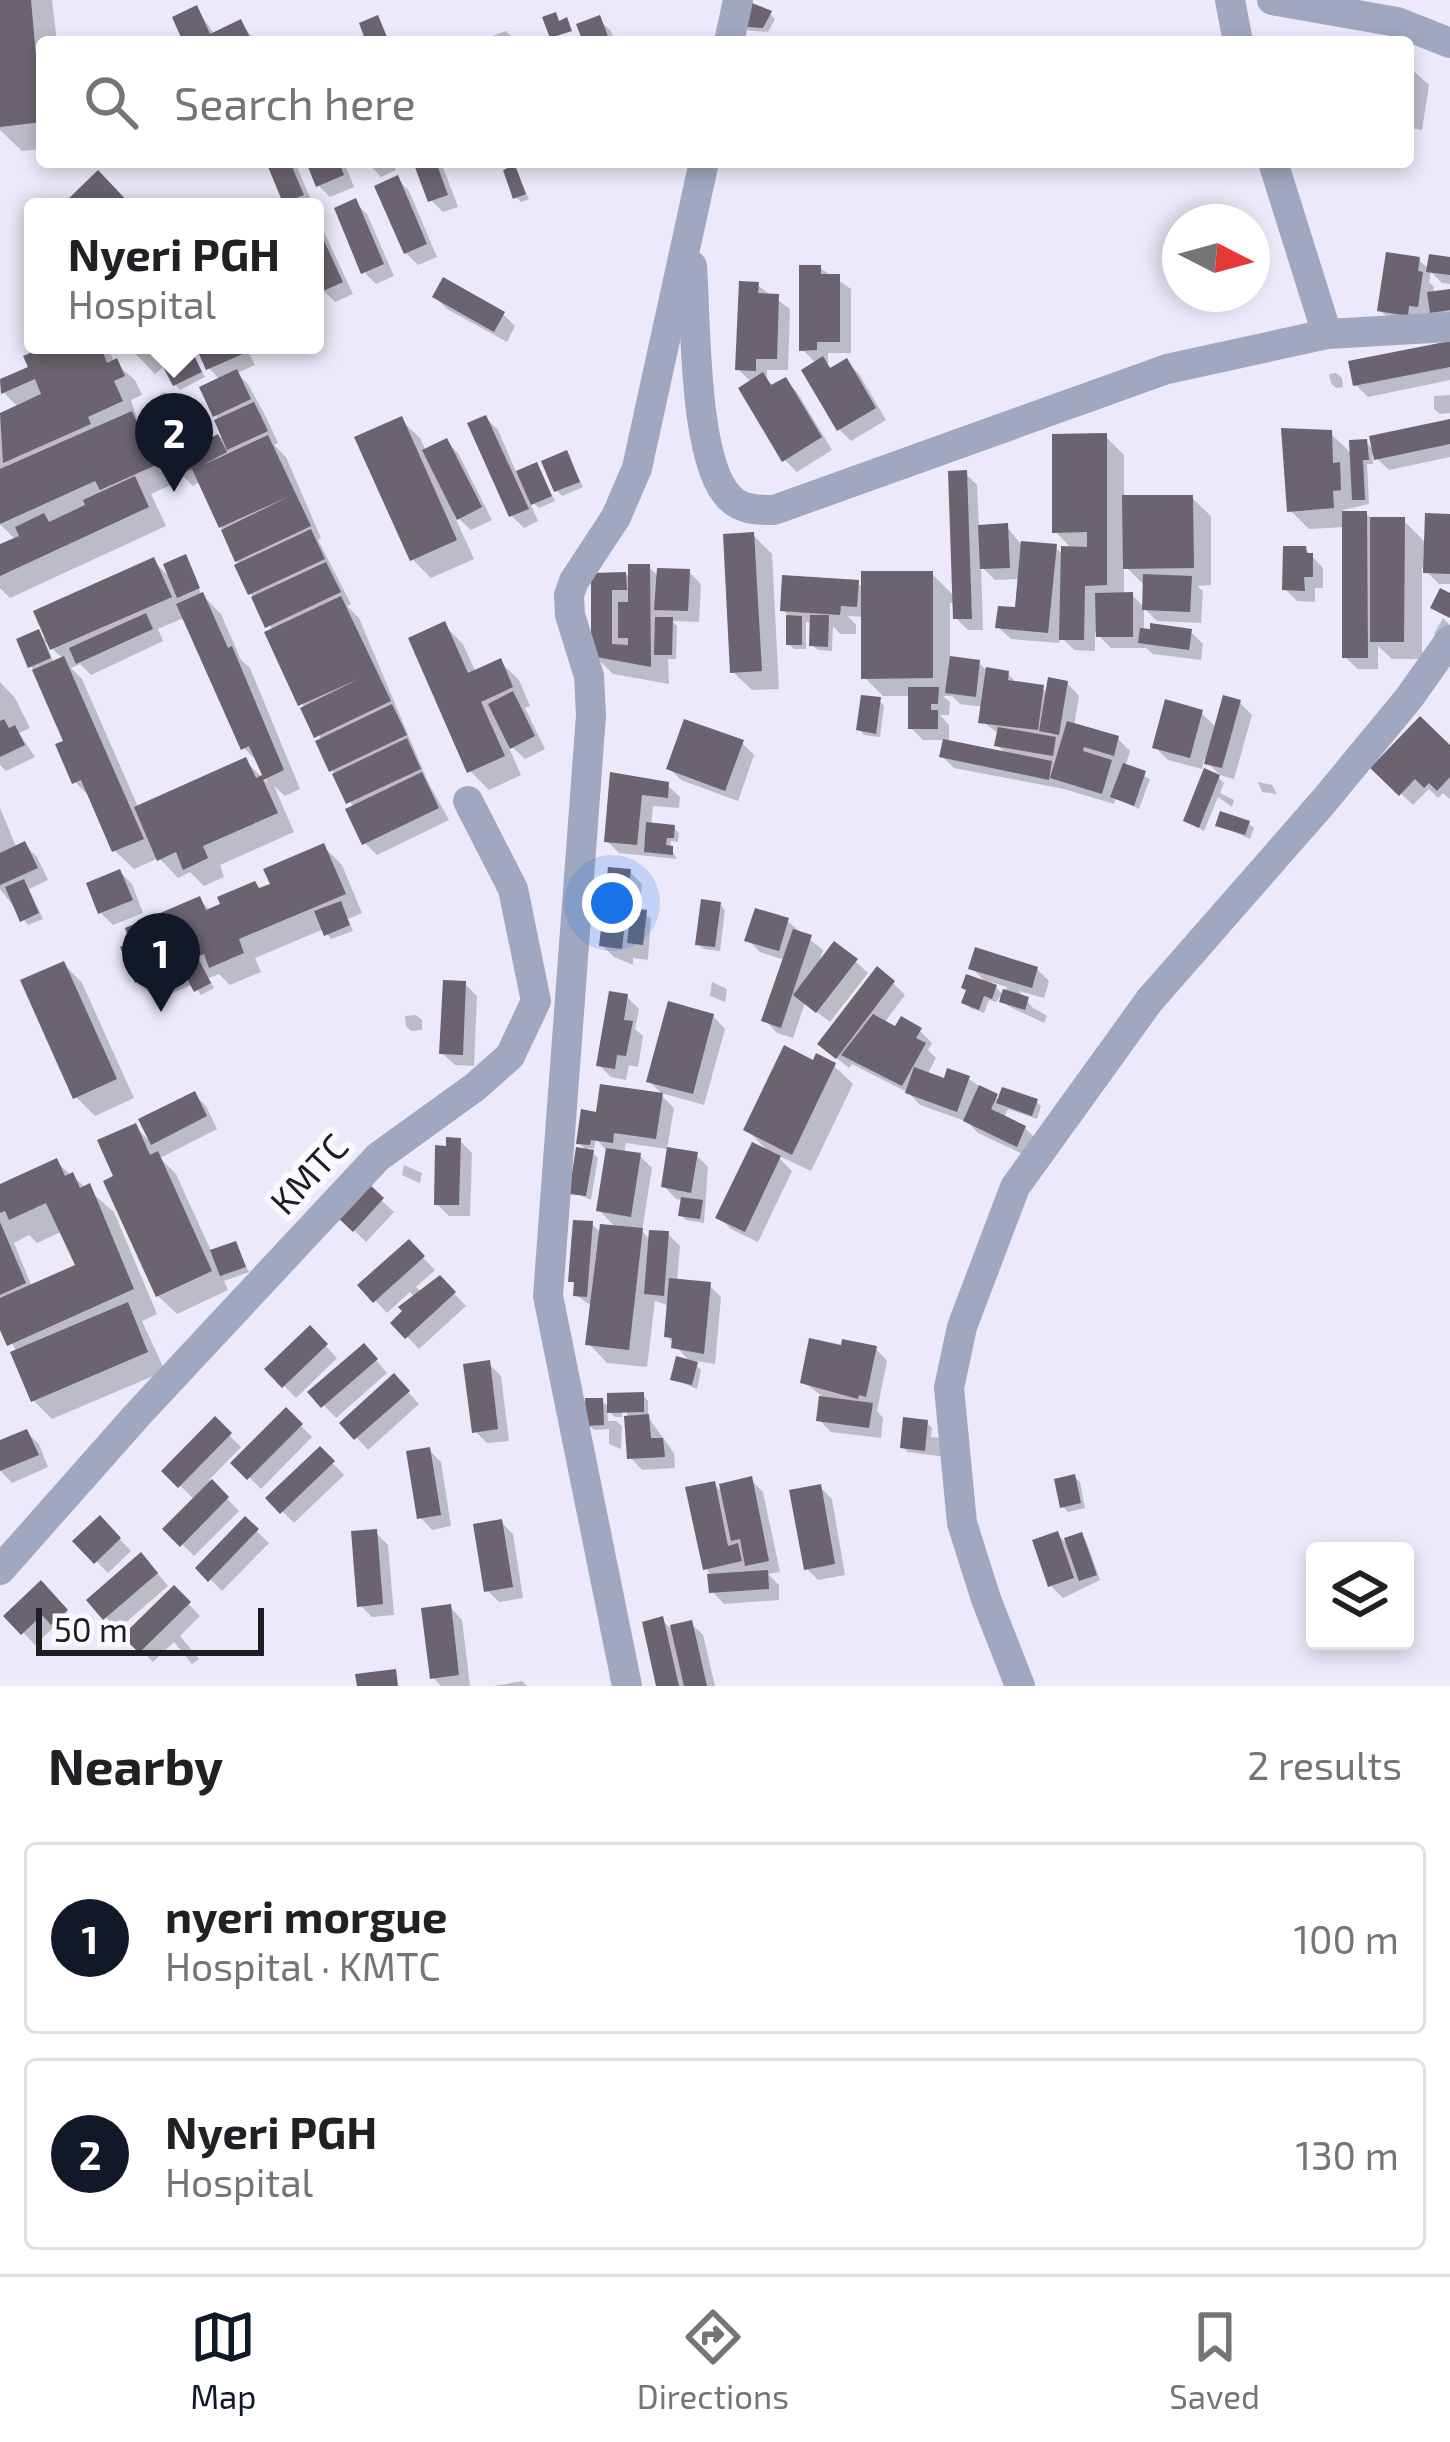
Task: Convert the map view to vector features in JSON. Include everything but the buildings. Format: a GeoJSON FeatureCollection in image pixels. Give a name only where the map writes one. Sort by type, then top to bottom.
{"type":"FeatureCollection","features":[{"type":"Feature","properties":{"kind":"street"},"geometry":{"type":"LineString","coordinates":[[730,36],[738,0]]}},
{"type":"Feature","properties":{"kind":"street"},"geometry":{"type":"LineString","coordinates":[[1230,0],[1237,36]]}},
{"type":"Feature","properties":{"kind":"street"},"geometry":{"type":"LineString","coordinates":[[1272,0],[1396,22],[1450,43]]}},
{"type":"Feature","properties":{"kind":"street"},"geometry":{"type":"LineString","coordinates":[[627,1686],[548,1296],[591,715],[589,676],[570,615],[569,595],[616,517],[637,468],[703,168]]}},
{"type":"Feature","properties":{"kind":"street"},"geometry":{"type":"LineString","coordinates":[[1275,168],[1328,334]]}},
{"type":"Feature","properties":{"kind":"street"},"geometry":{"type":"LineString","coordinates":[[690,230],[704,436],[716,477],[730,498],[749,510],[774,511],[1167,368],[1328,334],[1450,327]]}},
{"type":"Feature","properties":{"kind":"street"},"geometry":{"type":"LineString","coordinates":[[1021,1686],[962,1523],[949,1388],[962,1327],[1015,1187],[1149,1001],[1381,733],[1450,640]]}},
{"type":"Feature","properties":{"kind":"street","name":"KMTC"},"geometry":{"type":"LineString","coordinates":[[0,1570],[378,1157],[476,1087],[510,1056],[536,1000],[513,890],[467,801]]}},
{"type":"Feature","properties":{"kind":"place","name":"Nyeri PGH"},"geometry":{"type":"Point","coordinates":[174,492]}},
{"type":"Feature","properties":{"kind":"place","name":"nyeri morgue"},"geometry":{"type":"Point","coordinates":[161,1012]}}]}
